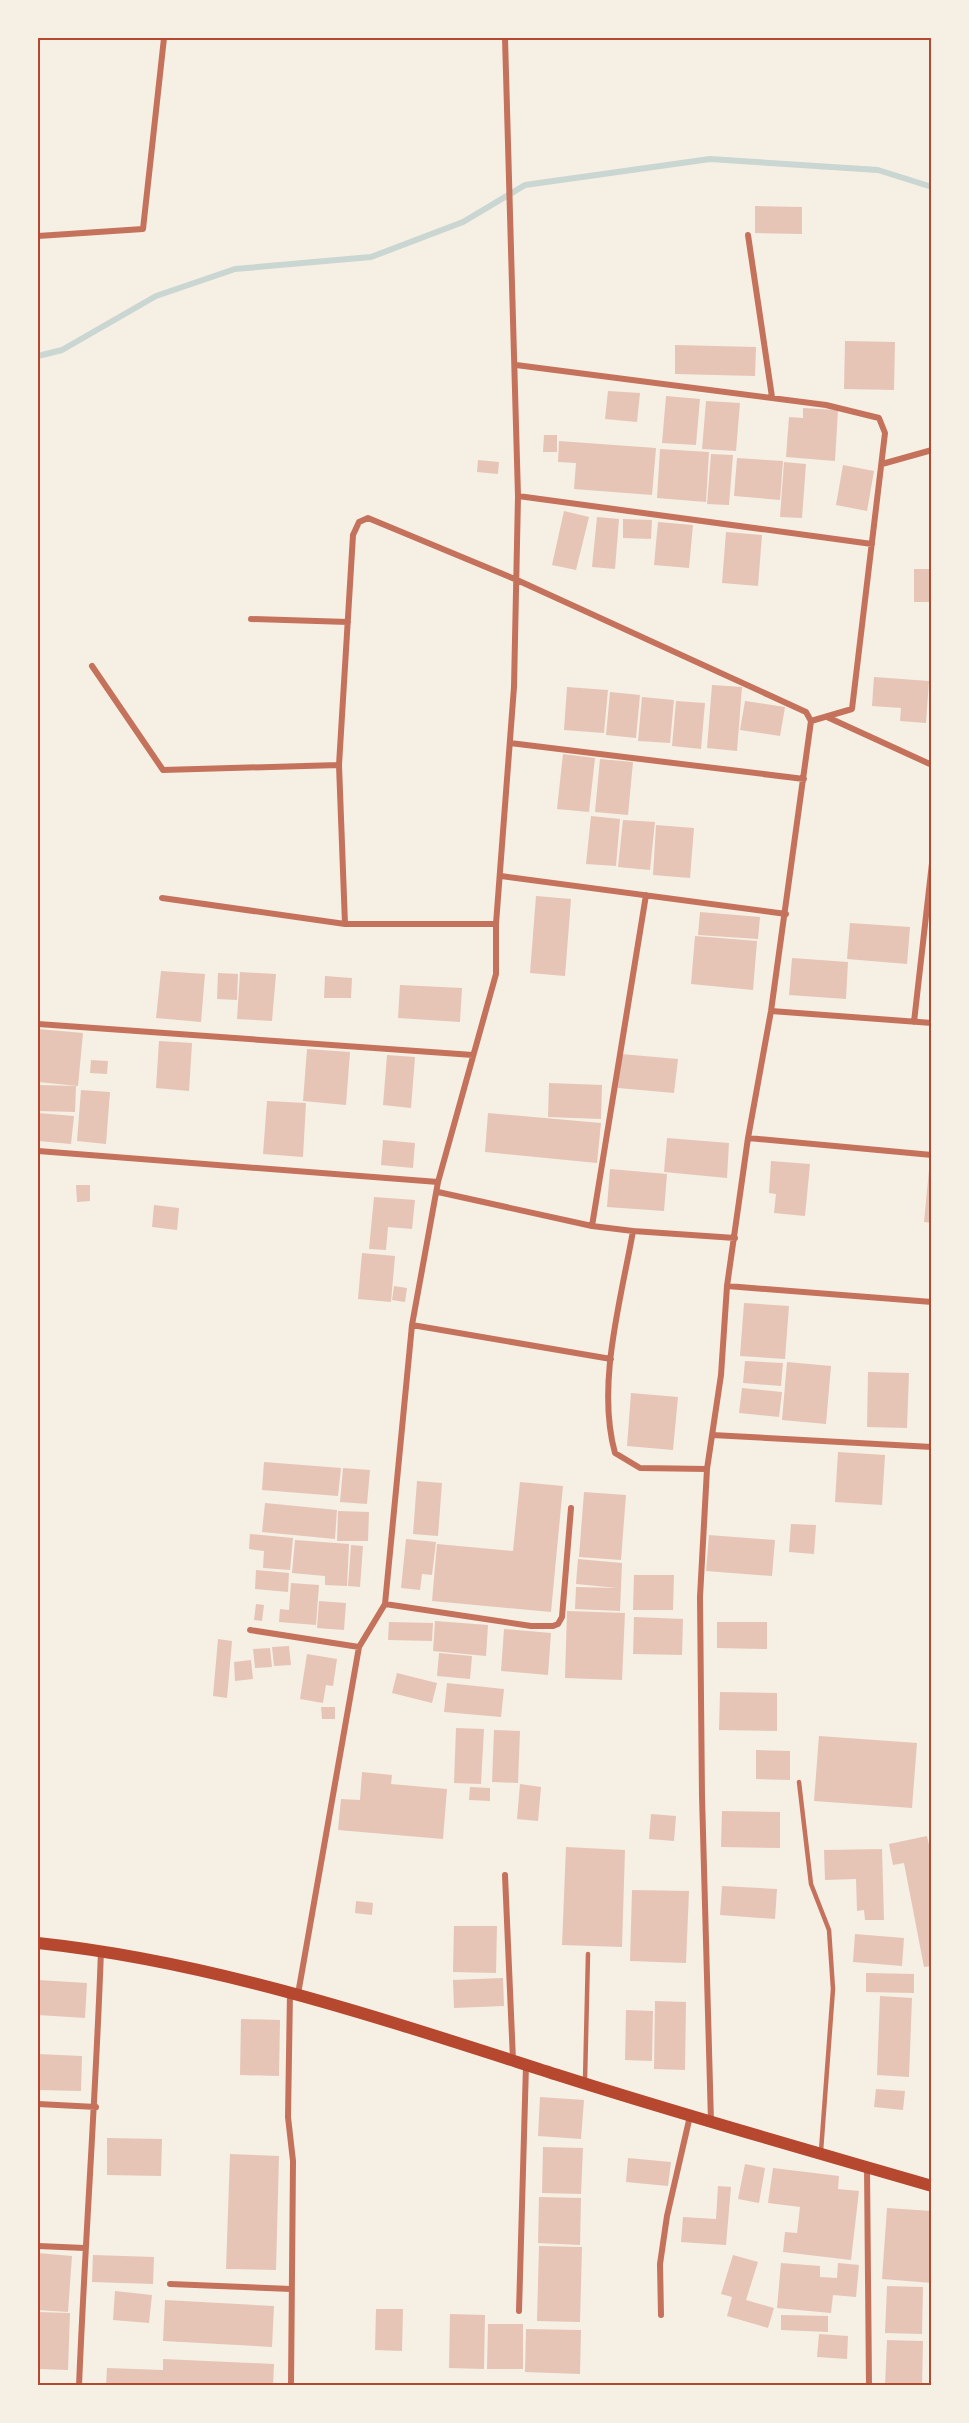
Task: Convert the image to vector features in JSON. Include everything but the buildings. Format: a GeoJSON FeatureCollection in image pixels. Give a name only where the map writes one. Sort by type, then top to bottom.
{"type":"FeatureCollection","features":[{"type":"Feature","properties":{"kind":"main road"},"geometry":{"type":"LineString","coordinates":[[38,1943],[101,1949],[294,1993],[690,2116],[932,2186]]}},
{"type":"Feature","properties":{"kind":"street"},"geometry":{"type":"LineString","coordinates":[[38,236],[143,228],[164,38]]}},
{"type":"Feature","properties":{"kind":"street"},"geometry":{"type":"LineString","coordinates":[[291,2385],[293,2161],[288,2117],[294,1993],[359,1647],[385,1604],[412,1325],[438,1182],[496,974],[496,924],[510,743],[518,496],[505,38]]}},
{"type":"Feature","properties":{"kind":"street"},"geometry":{"type":"LineString","coordinates":[[748,235],[772,398]]}},
{"type":"Feature","properties":{"kind":"street"},"geometry":{"type":"LineString","coordinates":[[516,365],[826,405],[879,418],[885,434],[852,709],[811,722]]}},
{"type":"Feature","properties":{"kind":"street"},"geometry":{"type":"LineString","coordinates":[[882,464],[932,450]]}},
{"type":"Feature","properties":{"kind":"street"},"geometry":{"type":"LineString","coordinates":[[518,496],[872,544]]}},
{"type":"Feature","properties":{"kind":"street"},"geometry":{"type":"LineString","coordinates":[[345,924],[339,765],[353,535],[359,522],[368,518],[517,580],[806,712],[811,722],[786,914],[748,1138],[728,1286],[721,1375],[707,1469],[700,1597],[702,1796],[711,2122]]}},
{"type":"Feature","properties":{"kind":"street"},"geometry":{"type":"LineString","coordinates":[[251,619],[348,621]]}},
{"type":"Feature","properties":{"kind":"street"},"geometry":{"type":"LineString","coordinates":[[92,666],[163,770],[339,765]]}},
{"type":"Feature","properties":{"kind":"street"},"geometry":{"type":"LineString","coordinates":[[826,717],[932,765]]}},
{"type":"Feature","properties":{"kind":"street"},"geometry":{"type":"LineString","coordinates":[[510,743],[804,779]]}},
{"type":"Feature","properties":{"kind":"street"},"geometry":{"type":"LineString","coordinates":[[914,1022],[930,900],[932,863]]}},
{"type":"Feature","properties":{"kind":"street"},"geometry":{"type":"LineString","coordinates":[[501,876],[786,914]]}},
{"type":"Feature","properties":{"kind":"street"},"geometry":{"type":"LineString","coordinates":[[592,1226],[646,895]]}},
{"type":"Feature","properties":{"kind":"street"},"geometry":{"type":"LineString","coordinates":[[162,898],[345,924],[496,924]]}},
{"type":"Feature","properties":{"kind":"street"},"geometry":{"type":"LineString","coordinates":[[771,1011],[932,1023]]}},
{"type":"Feature","properties":{"kind":"street"},"geometry":{"type":"LineString","coordinates":[[38,1024],[473,1055]]}},
{"type":"Feature","properties":{"kind":"street"},"geometry":{"type":"LineString","coordinates":[[748,1138],[932,1155]]}},
{"type":"Feature","properties":{"kind":"street"},"geometry":{"type":"LineString","coordinates":[[38,1151],[438,1182]]}},
{"type":"Feature","properties":{"kind":"street"},"geometry":{"type":"LineString","coordinates":[[438,1192],[592,1226],[735,1238]]}},
{"type":"Feature","properties":{"kind":"street"},"geometry":{"type":"LineString","coordinates":[[633,1231],[611,1359],[608,1429],[615,1454],[640,1468],[707,1469]]}},
{"type":"Feature","properties":{"kind":"street"},"geometry":{"type":"LineString","coordinates":[[728,1286],[932,1302]]}},
{"type":"Feature","properties":{"kind":"street"},"geometry":{"type":"LineString","coordinates":[[412,1325],[611,1359]]}},
{"type":"Feature","properties":{"kind":"street"},"geometry":{"type":"LineString","coordinates":[[712,1435],[932,1447]]}},
{"type":"Feature","properties":{"kind":"street"},"geometry":{"type":"LineString","coordinates":[[385,1604],[531,1626],[558,1624],[562,1617],[571,1508]]}},
{"type":"Feature","properties":{"kind":"street"},"geometry":{"type":"LineString","coordinates":[[250,1630],[359,1647]]}},
{"type":"Feature","properties":{"kind":"street"},"geometry":{"type":"LineString","coordinates":[[505,1875],[513,2061]]}},
{"type":"Feature","properties":{"kind":"street"},"geometry":{"type":"LineString","coordinates":[[79,2385],[85,2248],[96,2107],[101,1949]]}},
{"type":"Feature","properties":{"kind":"street"},"geometry":{"type":"LineString","coordinates":[[519,2311],[526,2065]]}},
{"type":"Feature","properties":{"kind":"street"},"geometry":{"type":"LineString","coordinates":[[38,2103],[96,2107]]}},
{"type":"Feature","properties":{"kind":"street"},"geometry":{"type":"LineString","coordinates":[[661,2315],[660,2264],[667,2216],[690,2116]]}},
{"type":"Feature","properties":{"kind":"street"},"geometry":{"type":"LineString","coordinates":[[867,2168],[869,2385]]}},
{"type":"Feature","properties":{"kind":"street"},"geometry":{"type":"LineString","coordinates":[[38,2246],[85,2248]]}},
{"type":"Feature","properties":{"kind":"street"},"geometry":{"type":"LineString","coordinates":[[170,2284],[291,2289]]}},
{"type":"Feature","properties":{"kind":"lane"},"geometry":{"type":"LineString","coordinates":[[799,1782],[811,1884],[829,1930],[832,1989],[820,2154]]}},
{"type":"Feature","properties":{"kind":"lane"},"geometry":{"type":"LineString","coordinates":[[585,2084],[588,1954]]}},
{"type":"Feature","properties":{"kind":"waterway"},"geometry":{"type":"LineString","coordinates":[[38,356],[62,350],[156,296],[235,269],[371,257],[463,222],[525,185],[710,159],[878,170],[932,187]]}}]}
